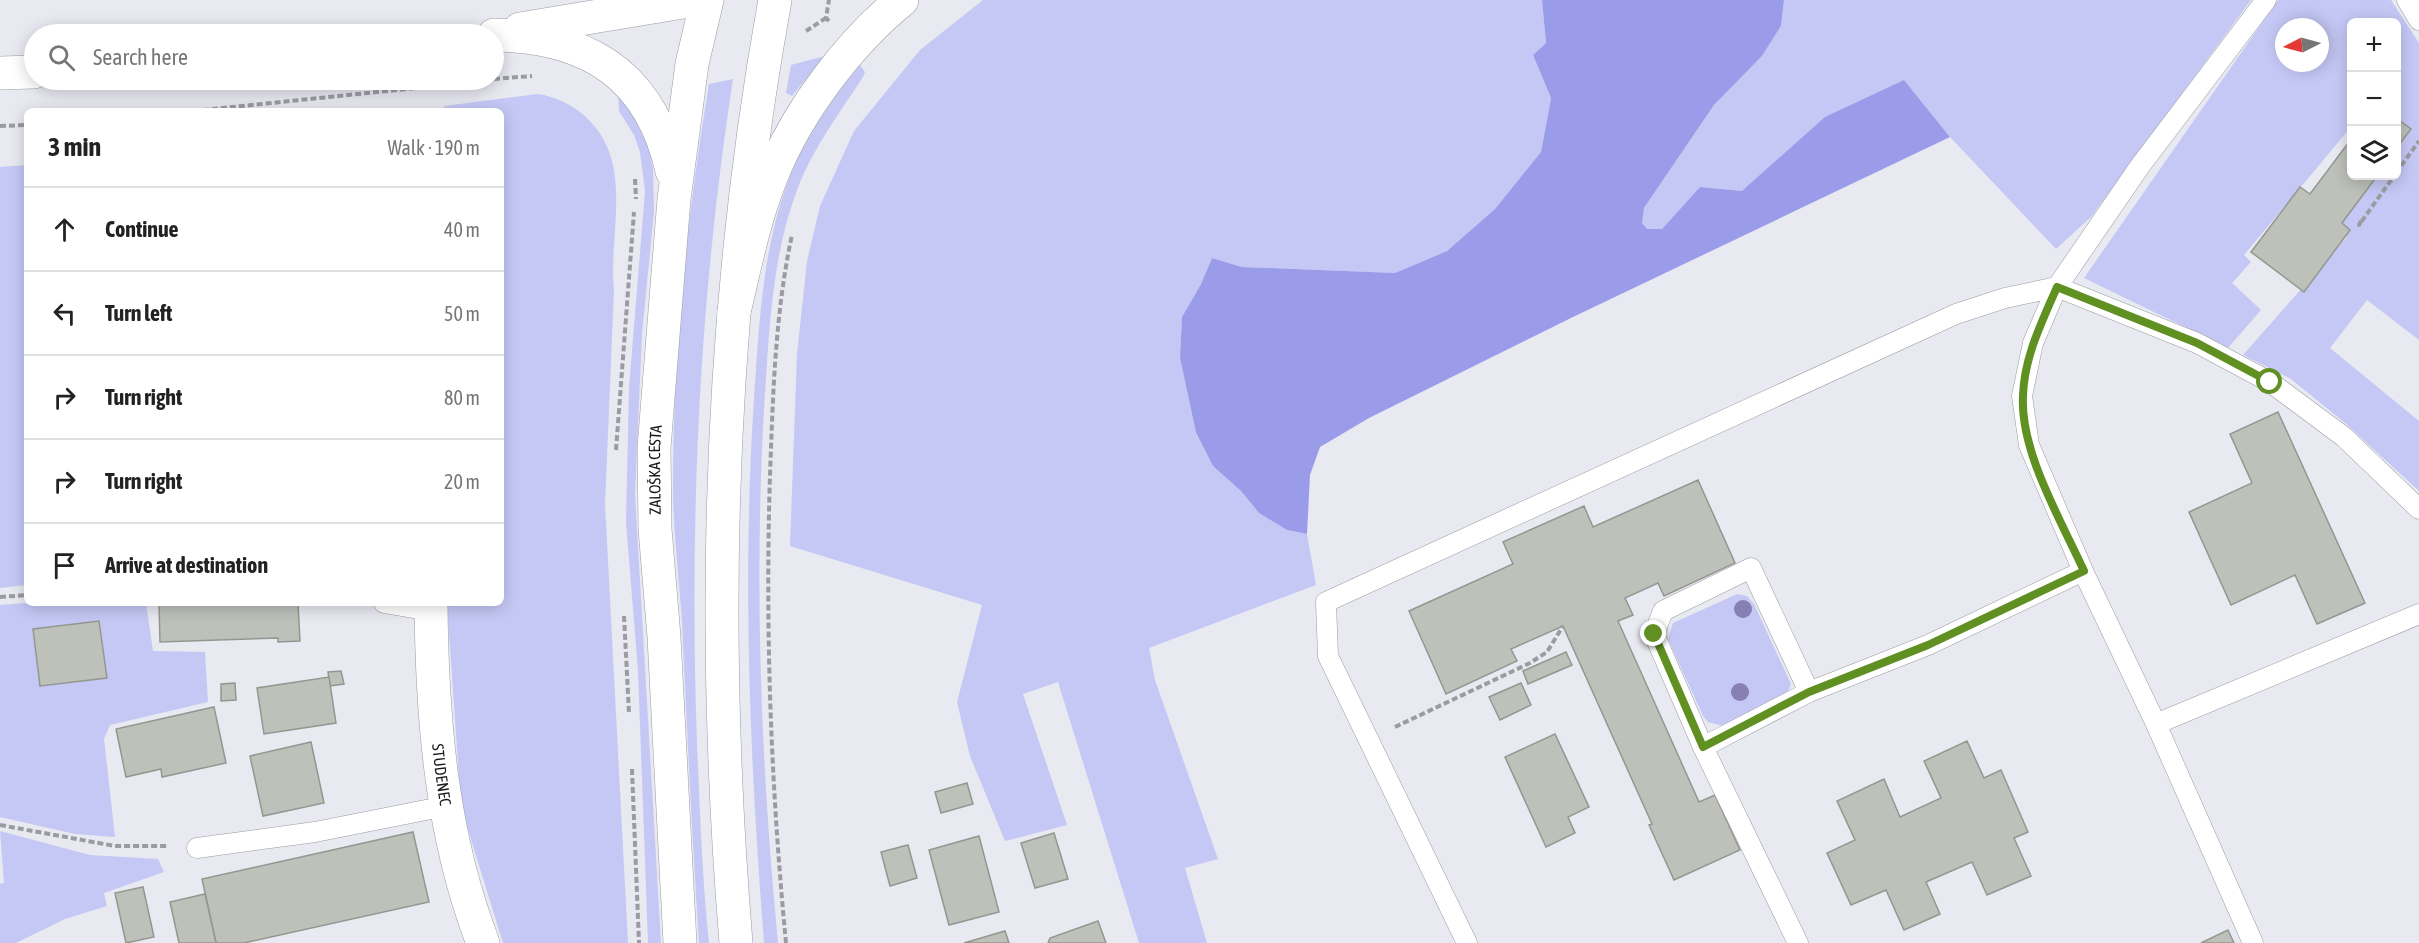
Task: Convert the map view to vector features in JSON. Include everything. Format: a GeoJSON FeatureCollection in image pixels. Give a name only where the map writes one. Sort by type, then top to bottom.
{"type":"FeatureCollection","features":[{"type":"Feature","properties":{"kind":"main road"},"geometry":{"type":"LineString","coordinates":[[504,30],[695,0]]}},
{"type":"Feature","properties":{"kind":"main road","name":"ZALOŠKA CESTA"},"geometry":{"type":"LineString","coordinates":[[680,943],[664,637],[655,529],[654,466],[659,357],[674,199],[692,64],[707,0]]}},
{"type":"Feature","properties":{"kind":"main road"},"geometry":{"type":"LineString","coordinates":[[736,943],[723,725],[720,580],[723,465],[744,205],[775,0]]}},
{"type":"Feature","properties":{"kind":"main road"},"geometry":{"type":"LineString","coordinates":[[734,312],[764,197],[782,153],[810,107],[854,46],[902,0]]}},
{"type":"Feature","properties":{"kind":"main road"},"geometry":{"type":"LineString","coordinates":[[504,35],[565,46],[602,61],[620,74],[644,102],[661,132],[672,172],[674,199]]}},
{"type":"Feature","properties":{"kind":"main road"},"geometry":{"type":"LineString","coordinates":[[0,73],[24,72]]}},
{"type":"Feature","properties":{"kind":"main road","name":"STUDENEC"},"geometry":{"type":"LineString","coordinates":[[431,607],[438,757],[461,876],[483,943]]}},
{"type":"Feature","properties":{"kind":"lane"},"geometry":{"type":"LineString","coordinates":[[2253,943],[2029,445],[2022,396],[2033,342],[2057,287],[2140,166],[2266,0]]}},
{"type":"Feature","properties":{"kind":"lane"},"geometry":{"type":"LineString","coordinates":[[2407,0],[2419,20]]}},
{"type":"Feature","properties":{"kind":"lane"},"geometry":{"type":"LineString","coordinates":[[1467,943],[1328,656],[1326,602],[1956,314],[2005,298],[2057,287],[2197,343],[2270,382],[2344,437],[2419,509]]}},
{"type":"Feature","properties":{"kind":"lane"},"geometry":{"type":"LineString","coordinates":[[1798,943],[1703,747],[1654,634],[1663,611],[1751,568],[1809,692]]}},
{"type":"Feature","properties":{"kind":"lane"},"geometry":{"type":"LineString","coordinates":[[1703,747],[1809,692],[1928,645],[2084,571]]}},
{"type":"Feature","properties":{"kind":"lane"},"geometry":{"type":"LineString","coordinates":[[2156,724],[2419,614]]}},
{"type":"Feature","properties":{"kind":"lane"},"geometry":{"type":"LineString","coordinates":[[197,848],[315,832],[446,806]]}},
{"type":"Feature","properties":{"kind":"path"},"geometry":{"type":"LineString","coordinates":[[796,38],[826,18]]}},
{"type":"Feature","properties":{"kind":"path"},"geometry":{"type":"LineString","coordinates":[[504,79],[542,76]]}},
{"type":"Feature","properties":{"kind":"path"},"geometry":{"type":"LineString","coordinates":[[223,108],[397,90]]}},
{"type":"Feature","properties":{"kind":"path"},"geometry":{"type":"LineString","coordinates":[[0,126],[24,125]]}},
{"type":"Feature","properties":{"kind":"path"},"geometry":{"type":"LineString","coordinates":[[2401,167],[2419,141]]}},
{"type":"Feature","properties":{"kind":"path"},"geometry":{"type":"LineString","coordinates":[[2361,221],[2359,225],[2392,180]]}},
{"type":"Feature","properties":{"kind":"path"},"geometry":{"type":"LineString","coordinates":[[786,943],[770,712],[768,578],[771,440],[777,346],[786,269],[795,226]]}},
{"type":"Feature","properties":{"kind":"path"},"geometry":{"type":"LineString","coordinates":[[0,597],[24,595]]}},
{"type":"Feature","properties":{"kind":"path"},"geometry":{"type":"LineString","coordinates":[[1370,740],[1530,663],[1547,652],[1563,626]]}},
{"type":"Feature","properties":{"kind":"path"},"geometry":{"type":"LineString","coordinates":[[0,825],[115,846],[197,848]]}},
{"type":"Feature","properties":{"kind":"shaded area"},"geometry":{"type":"Polygon","coordinates":[[[983,0],[1542,0],[1546,43],[1533,55],[1551,98],[1541,152],[1495,209],[1447,251],[1395,273],[1242,267],[1212,258],[1201,284],[1182,317],[1180,358],[1196,434],[1213,466],[1241,491],[1259,513],[1287,530],[1307,534],[1316,585],[1149,648],[1155,680],[1218,859],[1185,868],[1207,943],[1139,943],[1058,682],[1023,694],[1067,825],[1005,841],[970,756],[957,702],[982,605],[790,546],[797,354],[807,261],[820,206],[854,131],[920,50],[983,0]]]}},
{"type":"Feature","properties":{"kind":"shaded area"},"geometry":{"type":"Polygon","coordinates":[[[1542,0],[1784,0],[1781,26],[1762,56],[1714,105],[1644,208],[1642,223],[1647,229],[1662,229],[1700,187],[1742,191],[1825,117],[1904,80],[1950,137],[1573,317],[1369,418],[1320,447],[1310,475],[1307,534],[1287,530],[1259,513],[1241,491],[1213,466],[1196,433],[1180,358],[1182,317],[1201,284],[1212,258],[1242,267],[1395,273],[1447,251],[1495,209],[1541,152],[1551,98],[1533,55],[1546,43],[1542,0]]]}},
{"type":"Feature","properties":{"kind":"shaded area"},"geometry":{"type":"Polygon","coordinates":[[[1784,0],[2251,0],[2091,217],[2056,249],[1950,137],[1904,80],[1742,191],[1700,187],[1662,229],[1647,229],[1642,223],[1644,208],[1714,105],[1762,56],[1781,26],[1784,0]]]}},
{"type":"Feature","properties":{"kind":"shaded area"},"geometry":{"type":"Polygon","coordinates":[[[2278,0],[2391,0],[2419,43],[2419,340],[2367,300],[2330,348],[2419,421],[2419,491],[2345,423],[2291,379],[2243,355],[2347,237],[2341,231],[2339,215],[2367,180],[2401,180],[2401,18],[2347,18],[2347,132],[2244,255],[2251,262],[2232,283],[2261,310],[2228,348],[2084,278],[2278,0]]]}},
{"type":"Feature","properties":{"kind":"shaded area"},"geometry":{"type":"Polygon","coordinates":[[[825,56],[792,96],[786,93],[791,65],[825,56]]]}},
{"type":"Feature","properties":{"kind":"shaded area"},"geometry":{"type":"Polygon","coordinates":[[[860,65],[865,72],[863,77],[803,175],[788,216],[776,270],[770,326],[761,476],[760,610],[763,743],[778,943],[764,943],[755,807],[748,603],[750,467],[763,290],[772,236],[787,184],[801,152],[819,122],[860,65]]]}},
{"type":"Feature","properties":{"kind":"shaded area"},"geometry":{"type":"Polygon","coordinates":[[[733,79],[712,244],[699,410],[694,577],[695,660],[703,868],[709,943],[699,943],[682,622],[673,503],[676,385],[688,234],[709,84],[733,79]]]}},
{"type":"Feature","properties":{"kind":"shaded area"},"geometry":{"type":"Polygon","coordinates":[[[618,93],[631,110],[649,149],[653,169],[654,211],[642,334],[635,495],[661,943],[648,943],[638,671],[626,522],[629,388],[645,191],[640,152],[634,135],[619,111],[618,93]]]}},
{"type":"Feature","properties":{"kind":"shaded area"},"geometry":{"type":"Polygon","coordinates":[[[538,94],[552,97],[576,109],[587,118],[602,136],[611,156],[616,200],[605,504],[628,943],[503,943],[461,807],[447,606],[504,606],[504,108],[444,108],[444,106],[538,94]]]}},
{"type":"Feature","properties":{"kind":"shaded area"},"geometry":{"type":"Polygon","coordinates":[[[24,165],[24,585],[0,588],[0,167],[24,165]]]}},
{"type":"Feature","properties":{"kind":"shaded area"},"geometry":{"type":"Polygon","coordinates":[[[1737,594],[1747,596],[1754,604],[1791,684],[1786,697],[1723,726],[1708,722],[1703,716],[1668,639],[1673,623],[1737,594]]]}},
{"type":"Feature","properties":{"kind":"shaded area"},"geometry":{"type":"Polygon","coordinates":[[[24,603],[24,606],[146,606],[153,651],[205,652],[208,702],[110,725],[104,739],[115,837],[75,834],[0,817],[0,605],[24,603]]]}},
{"type":"Feature","properties":{"kind":"shaded area"},"geometry":{"type":"Polygon","coordinates":[[[0,831],[90,855],[158,859],[164,872],[104,893],[107,906],[65,919],[16,943],[0,943],[0,884],[4,883],[0,831]]]}},
{"type":"Feature","properties":{"kind":"building"},"geometry":{"type":"Polygon","coordinates":[[[2401,122],[2411,129],[2401,142],[2401,122]]]}},
{"type":"Feature","properties":{"kind":"building"},"geometry":{"type":"Polygon","coordinates":[[[2347,145],[2347,180],[2374,180],[2342,223],[2350,230],[2304,292],[2251,252],[2300,187],[2310,194],[2347,145]]]}},
{"type":"Feature","properties":{"kind":"building"},"geometry":{"type":"Polygon","coordinates":[[[2278,412],[2365,603],[2317,624],[2295,575],[2231,605],[2189,512],[2252,483],[2230,434],[2278,412]]]}},
{"type":"Feature","properties":{"kind":"building"},"geometry":{"type":"Polygon","coordinates":[[[1698,480],[1735,563],[1664,596],[1658,583],[1625,598],[1633,615],[1618,621],[1699,802],[1715,795],[1740,850],[1674,880],[1649,825],[1652,824],[1563,626],[1511,649],[1517,661],[1446,694],[1409,611],[1513,564],[1503,542],[1584,506],[1593,527],[1698,480]]]}},
{"type":"Feature","properties":{"kind":"building"},"geometry":{"type":"Polygon","coordinates":[[[159,606],[298,606],[300,641],[278,642],[278,638],[160,642],[159,606]]]}},
{"type":"Feature","properties":{"kind":"building"},"geometry":{"type":"Polygon","coordinates":[[[99,621],[107,678],[40,686],[33,629],[99,621]]]}},
{"type":"Feature","properties":{"kind":"building"},"geometry":{"type":"Polygon","coordinates":[[[1566,652],[1572,665],[1528,684],[1523,671],[1566,652]]]}},
{"type":"Feature","properties":{"kind":"building"},"geometry":{"type":"Polygon","coordinates":[[[341,671],[344,684],[330,686],[328,672],[341,671]]]}},
{"type":"Feature","properties":{"kind":"building"},"geometry":{"type":"Polygon","coordinates":[[[329,677],[336,723],[264,734],[257,688],[329,677]]]}},
{"type":"Feature","properties":{"kind":"building"},"geometry":{"type":"Polygon","coordinates":[[[235,683],[236,700],[221,701],[221,684],[235,683]]]}},
{"type":"Feature","properties":{"kind":"building"},"geometry":{"type":"Polygon","coordinates":[[[1521,683],[1531,705],[1500,720],[1489,697],[1521,683]]]}},
{"type":"Feature","properties":{"kind":"building"},"geometry":{"type":"Polygon","coordinates":[[[214,707],[226,763],[162,777],[161,769],[126,777],[116,729],[214,707]]]}},
{"type":"Feature","properties":{"kind":"building"},"geometry":{"type":"Polygon","coordinates":[[[1555,734],[1589,807],[1568,817],[1575,833],[1546,847],[1505,757],[1555,734]]]}},
{"type":"Feature","properties":{"kind":"building"},"geometry":{"type":"Polygon","coordinates":[[[1967,741],[1984,778],[2001,770],[2028,832],[2014,838],[2031,876],[1987,895],[1972,862],[1926,882],[1940,914],[1904,930],[1886,890],[1851,905],[1827,853],[1855,840],[1837,801],[1884,779],[1900,817],[1941,798],[1924,761],[1967,741]]]}},
{"type":"Feature","properties":{"kind":"building"},"geometry":{"type":"Polygon","coordinates":[[[311,742],[324,803],[263,816],[250,756],[311,742]]]}},
{"type":"Feature","properties":{"kind":"building"},"geometry":{"type":"Polygon","coordinates":[[[967,783],[973,804],[941,813],[935,792],[967,783]]]}},
{"type":"Feature","properties":{"kind":"building"},"geometry":{"type":"Polygon","coordinates":[[[413,832],[429,902],[244,943],[216,943],[202,879],[413,832]]]}},
{"type":"Feature","properties":{"kind":"building"},"geometry":{"type":"Polygon","coordinates":[[[1054,833],[1068,879],[1035,888],[1021,843],[1054,833]]]}},
{"type":"Feature","properties":{"kind":"building"},"geometry":{"type":"Polygon","coordinates":[[[979,836],[999,912],[949,925],[929,850],[979,836]]]}},
{"type":"Feature","properties":{"kind":"building"},"geometry":{"type":"Polygon","coordinates":[[[908,845],[917,878],[890,886],[881,852],[908,845]]]}},
{"type":"Feature","properties":{"kind":"building"},"geometry":{"type":"Polygon","coordinates":[[[143,887],[154,937],[126,943],[115,893],[143,887]]]}},
{"type":"Feature","properties":{"kind":"building"},"geometry":{"type":"Polygon","coordinates":[[[205,894],[216,943],[179,943],[170,902],[205,894]]]}},
{"type":"Feature","properties":{"kind":"building"},"geometry":{"type":"Polygon","coordinates":[[[1098,921],[1106,943],[1048,943],[1050,938],[1098,921]]]}},
{"type":"Feature","properties":{"kind":"building"},"geometry":{"type":"Polygon","coordinates":[[[2228,930],[2234,943],[2201,943],[2228,930]]]}},
{"type":"Feature","properties":{"kind":"building"},"geometry":{"type":"Polygon","coordinates":[[[1005,931],[1009,943],[964,943],[1005,931]]]}},
{"type":"Feature","properties":{"kind":"route"},"geometry":{"type":"LineString","coordinates":[[1654,634],[1703,747],[1809,692],[1928,645],[2084,571],[2051,500],[2029,445],[2022,396],[2033,342],[2057,287],[2197,343],[2270,382]]}}]}
